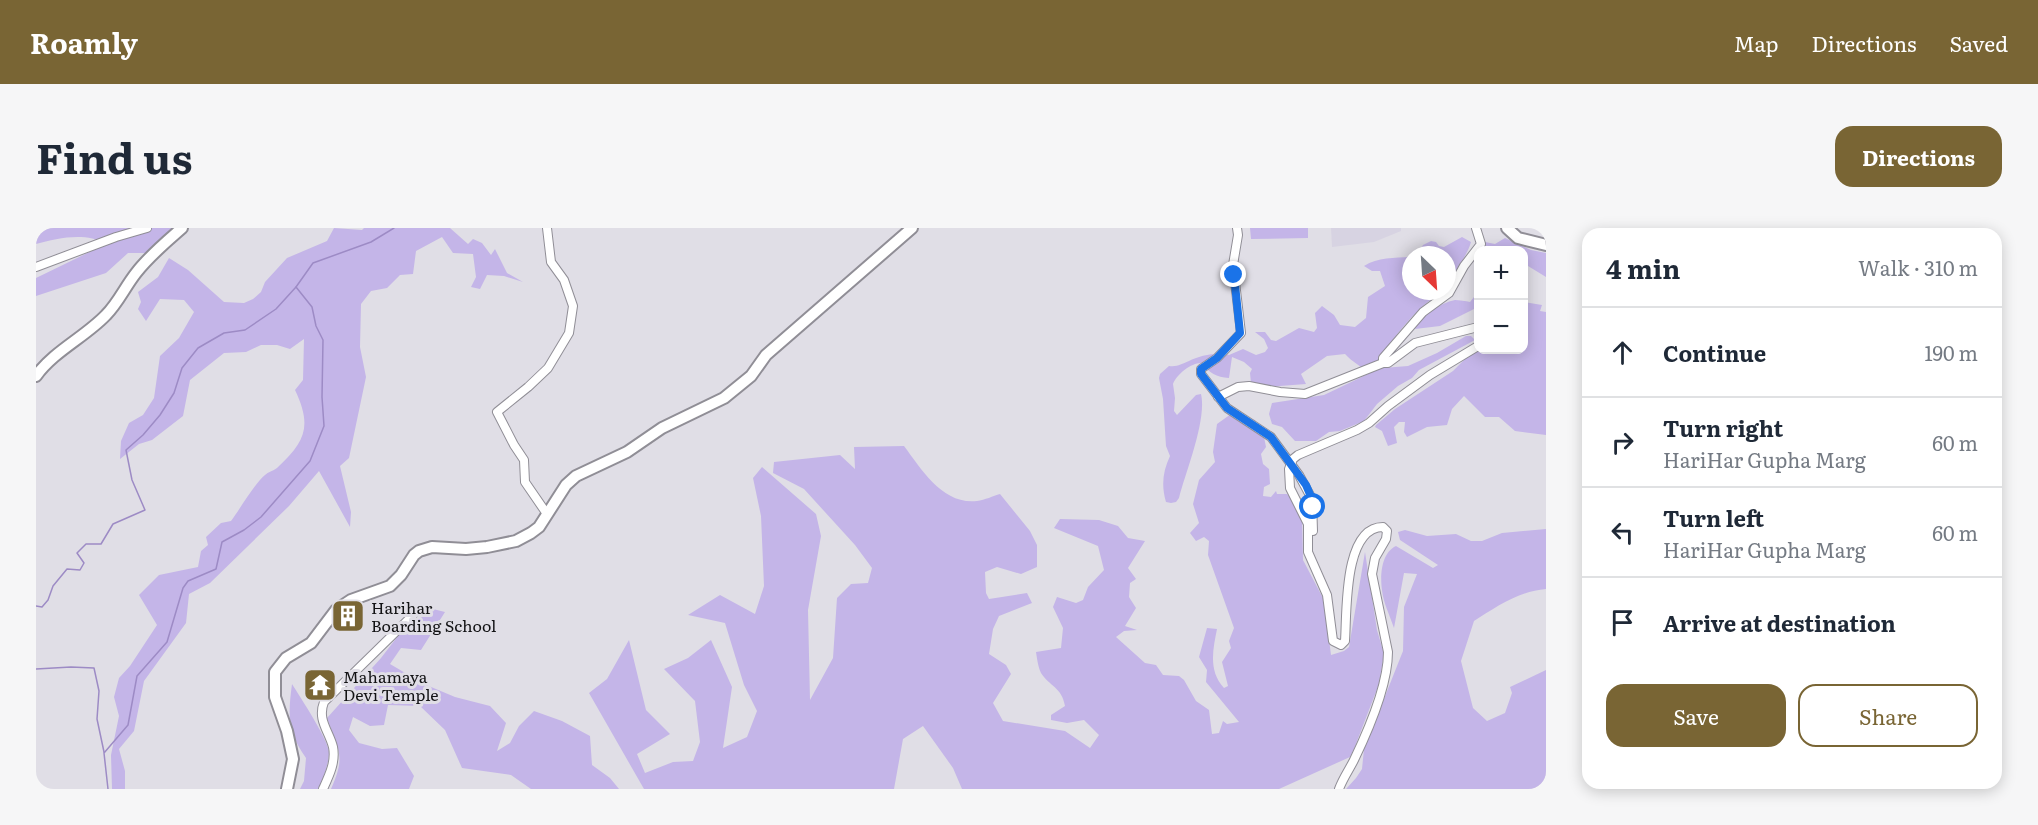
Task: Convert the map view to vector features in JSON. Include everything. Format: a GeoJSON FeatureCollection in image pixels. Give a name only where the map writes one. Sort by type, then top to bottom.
{"type":"FeatureCollection","features":[{"type":"Feature","properties":{"kind":"main road"},"geometry":{"type":"LineString","coordinates":[[36,376],[47,363],[90,331],[109,312],[135,274],[165,242],[182,228]]}},
{"type":"Feature","properties":{"kind":"main road"},"geometry":{"type":"LineString","coordinates":[[287,789],[293,759],[287,731],[275,697],[275,672],[280,663],[310,643],[331,615],[342,605],[382,590],[396,582],[419,551],[432,547],[466,549],[516,541],[536,530],[566,485],[576,476],[627,452],[662,428],[724,398],[740,386],[766,355],[912,228]]}},
{"type":"Feature","properties":{"kind":"main road"},"geometry":{"type":"LineString","coordinates":[[1507,228],[1518,238],[1546,245]]}},
{"type":"Feature","properties":{"kind":"street"},"geometry":{"type":"LineString","coordinates":[[36,267],[147,228]]}},
{"type":"Feature","properties":{"kind":"street"},"geometry":{"type":"LineString","coordinates":[[547,228],[551,262],[564,280],[573,306],[569,333],[548,368],[497,412],[514,445],[525,460],[525,482],[547,514]]}},
{"type":"Feature","properties":{"kind":"street"},"geometry":{"type":"LineString","coordinates":[[1238,228],[1233,265],[1240,333],[1217,358],[1201,369],[1201,374],[1204,381],[1227,408],[1271,437],[1306,485],[1312,499],[1313,537],[1312,548],[1308,552]]}},
{"type":"Feature","properties":{"kind":"street"},"geometry":{"type":"LineString","coordinates":[[1383,363],[1383,358],[1409,326],[1423,312],[1449,293],[1464,266],[1481,244],[1476,228]]}},
{"type":"Feature","properties":{"kind":"street"},"geometry":{"type":"LineString","coordinates":[[1218,397],[1238,387],[1249,386],[1305,394],[1388,363],[1415,344],[1474,328]]}},
{"type":"Feature","properties":{"kind":"street"},"geometry":{"type":"LineString","coordinates":[[1339,789],[1344,774],[1352,763],[1371,722],[1388,665],[1388,649],[1372,568],[1377,552],[1386,539],[1387,531],[1383,527],[1373,529],[1364,536],[1358,546],[1349,578],[1345,641],[1341,645],[1333,641],[1327,595],[1308,552],[1308,524],[1290,488],[1291,464],[1295,457],[1303,452],[1369,423],[1430,375],[1474,349]]}},
{"type":"Feature","properties":{"kind":"street"},"geometry":{"type":"LineString","coordinates":[[323,789],[334,753],[333,745],[323,723],[324,702],[413,615]]}},
{"type":"Feature","properties":{"kind":"shaded area"},"geometry":{"type":"Polygon","coordinates":[[[36,228],[183,228],[155,253],[128,253],[106,273],[36,296],[36,278],[106,244],[81,237],[36,244],[36,228]]]}},
{"type":"Feature","properties":{"kind":"shaded area"},"geometry":{"type":"Polygon","coordinates":[[[334,228],[362,230],[364,228],[450,228],[468,244],[473,239],[482,243],[491,255],[495,249],[507,273],[523,282],[504,276],[487,275],[480,289],[471,287],[476,277],[473,254],[453,253],[442,237],[416,251],[413,274],[400,275],[387,288],[371,291],[361,304],[360,347],[366,377],[349,458],[340,466],[351,512],[350,527],[319,471],[289,506],[210,583],[189,594],[186,623],[144,681],[134,731],[119,749],[125,771],[125,789],[112,789],[111,755],[119,716],[114,697],[119,678],[130,666],[157,625],[139,595],[159,575],[198,567],[201,551],[208,545],[206,537],[221,523],[231,521],[261,479],[287,458],[300,441],[304,423],[295,390],[303,380],[304,339],[290,349],[277,345],[261,345],[246,352],[224,353],[190,380],[183,416],[152,440],[139,444],[120,459],[121,441],[129,423],[143,415],[154,398],[160,356],[179,338],[194,312],[184,300],[160,299],[146,321],[138,309],[141,302],[138,292],[158,277],[169,258],[188,270],[224,302],[244,303],[261,292],[265,282],[287,258],[327,241],[334,228]]]}},
{"type":"Feature","properties":{"kind":"shaded area"},"geometry":{"type":"Polygon","coordinates":[[[1250,228],[1308,228],[1308,238],[1251,239],[1250,228]]]}},
{"type":"Feature","properties":{"kind":"shaded area"},"geometry":{"type":"Polygon","coordinates":[[[1331,228],[1401,228],[1401,231],[1374,242],[1332,247],[1331,228]]]}},
{"type":"Feature","properties":{"kind":"shaded area"},"geometry":{"type":"Polygon","coordinates":[[[1462,237],[1471,242],[1456,272],[1456,246],[1446,246],[1462,237]]]}},
{"type":"Feature","properties":{"kind":"shaded area"},"geometry":{"type":"Polygon","coordinates":[[[1505,238],[1522,246],[1484,246],[1485,242],[1495,244],[1505,238]]]}},
{"type":"Feature","properties":{"kind":"shaded area"},"geometry":{"type":"Polygon","coordinates":[[[1431,241],[1436,242],[1439,246],[1422,246],[1431,241]]]}},
{"type":"Feature","properties":{"kind":"shaded area"},"geometry":{"type":"Polygon","coordinates":[[[1528,249],[1546,253],[1546,277],[1528,266],[1528,249]]]}},
{"type":"Feature","properties":{"kind":"shaded area"},"geometry":{"type":"Polygon","coordinates":[[[1402,257],[1402,300],[1431,300],[1399,332],[1378,361],[1383,368],[1408,366],[1466,336],[1471,336],[1474,341],[1419,370],[1412,378],[1398,386],[1377,404],[1364,421],[1340,431],[1329,432],[1316,441],[1295,441],[1282,427],[1272,424],[1269,414],[1272,403],[1324,395],[1368,374],[1345,354],[1327,356],[1301,374],[1306,384],[1266,387],[1251,383],[1252,369],[1244,362],[1232,357],[1229,378],[1214,374],[1201,363],[1189,367],[1178,376],[1173,384],[1174,411],[1177,415],[1196,395],[1201,394],[1199,431],[1179,498],[1176,502],[1166,502],[1164,478],[1170,456],[1166,446],[1160,374],[1169,366],[1177,366],[1198,357],[1229,355],[1243,349],[1256,355],[1265,352],[1268,348],[1264,339],[1255,332],[1265,332],[1271,340],[1276,341],[1299,328],[1314,332],[1317,328],[1315,313],[1322,306],[1334,315],[1340,325],[1355,327],[1366,318],[1368,297],[1385,286],[1380,271],[1372,271],[1364,266],[1381,259],[1402,257]]]}},
{"type":"Feature","properties":{"kind":"shaded area"},"geometry":{"type":"Polygon","coordinates":[[[1474,297],[1474,309],[1440,326],[1415,329],[1421,319],[1437,307],[1455,300],[1470,302],[1474,297]]]}},
{"type":"Feature","properties":{"kind":"shaded area"},"geometry":{"type":"Polygon","coordinates":[[[1528,303],[1542,305],[1540,311],[1546,312],[1546,435],[1515,431],[1499,417],[1485,417],[1464,396],[1452,409],[1447,425],[1427,427],[1407,437],[1404,432],[1405,422],[1399,422],[1394,427],[1397,443],[1388,446],[1382,431],[1375,427],[1376,425],[1395,409],[1453,371],[1472,352],[1474,354],[1528,354],[1528,303]]]}},
{"type":"Feature","properties":{"kind":"shaded area"},"geometry":{"type":"Polygon","coordinates":[[[1231,414],[1255,420],[1263,432],[1266,447],[1261,454],[1263,464],[1269,469],[1270,484],[1264,487],[1263,496],[1271,497],[1276,491],[1277,494],[1287,494],[1298,505],[1302,517],[1303,560],[1324,600],[1331,655],[1349,647],[1365,552],[1377,630],[1384,654],[1379,684],[1350,757],[1279,789],[962,789],[953,768],[923,726],[903,739],[894,789],[644,789],[589,693],[607,679],[629,640],[646,710],[670,734],[637,754],[645,773],[673,762],[693,761],[700,742],[695,701],[664,669],[688,658],[711,640],[732,687],[723,748],[747,737],[757,711],[744,685],[725,623],[688,615],[720,595],[755,614],[764,586],[761,516],[753,478],[762,467],[816,514],[821,536],[808,610],[810,700],[833,658],[837,598],[851,584],[868,583],[872,568],[855,545],[804,489],[773,473],[774,462],[840,455],[855,469],[854,447],[904,446],[934,484],[954,497],[965,501],[977,501],[1000,494],[1030,531],[1037,545],[1037,567],[1021,574],[997,567],[985,572],[986,593],[989,599],[1027,593],[1032,603],[999,616],[993,629],[989,654],[1006,665],[1011,674],[993,703],[1003,721],[1065,731],[1090,748],[1099,735],[1084,720],[1067,723],[1051,720],[1051,715],[1065,706],[1061,695],[1041,673],[1036,652],[1061,648],[1063,628],[1053,607],[1057,597],[1076,603],[1083,600],[1088,587],[1104,570],[1098,546],[1054,528],[1060,519],[1099,520],[1118,526],[1128,538],[1145,541],[1128,568],[1136,579],[1130,583],[1129,597],[1136,608],[1125,626],[1137,630],[1124,631],[1116,637],[1145,663],[1156,665],[1163,675],[1179,676],[1184,680],[1196,701],[1209,710],[1212,734],[1219,733],[1223,721],[1227,724],[1239,722],[1206,682],[1207,670],[1199,657],[1207,628],[1217,629],[1213,652],[1214,667],[1224,688],[1228,686],[1222,662],[1231,648],[1229,641],[1234,628],[1208,555],[1209,541],[1204,537],[1196,541],[1190,533],[1199,523],[1193,504],[1199,480],[1215,462],[1213,452],[1217,424],[1231,414]]]}},
{"type":"Feature","properties":{"kind":"shaded area"},"geometry":{"type":"Polygon","coordinates":[[[1546,529],[1546,589],[1517,596],[1474,621],[1461,661],[1473,708],[1487,721],[1505,713],[1512,693],[1510,687],[1546,670],[1546,789],[1346,789],[1362,769],[1364,749],[1403,651],[1404,607],[1417,574],[1404,573],[1394,628],[1382,590],[1384,559],[1396,546],[1433,568],[1438,565],[1400,540],[1398,532],[1405,530],[1427,536],[1456,534],[1471,541],[1482,541],[1502,533],[1546,529]]]}},
{"type":"Feature","properties":{"kind":"shaded area"},"geometry":{"type":"Polygon","coordinates":[[[433,609],[445,612],[421,650],[401,648],[390,664],[424,684],[455,697],[490,706],[506,723],[497,751],[510,743],[519,726],[534,711],[562,721],[590,736],[592,765],[610,778],[619,789],[531,789],[511,775],[462,768],[445,730],[420,706],[388,705],[384,725],[370,726],[353,717],[349,730],[359,743],[382,749],[397,748],[414,776],[409,789],[331,789],[336,778],[339,754],[327,718],[401,632],[433,609]]]}},
{"type":"Feature","properties":{"kind":"shaded area"},"geometry":{"type":"Polygon","coordinates":[[[292,684],[324,738],[329,752],[326,771],[319,789],[300,789],[304,781],[306,758],[295,739],[290,722],[292,684]]]}},
{"type":"Feature","properties":{"kind":"waterway"},"geometry":{"type":"LineString","coordinates":[[108,789],[104,753],[128,725],[137,676],[167,642],[183,588],[188,581],[216,569],[222,542],[261,517],[310,461],[324,426],[323,340],[316,326],[312,307],[296,287],[313,263],[371,242],[394,228]]}},
{"type":"Feature","properties":{"kind":"waterway"},"geometry":{"type":"LineString","coordinates":[[36,606],[42,607],[48,600],[53,586],[67,569],[80,570],[84,563],[77,553],[86,544],[101,544],[113,524],[145,510],[132,480],[126,450],[160,415],[174,393],[182,368],[198,348],[224,333],[245,330],[276,309],[296,287]]}},
{"type":"Feature","properties":{"kind":"waterway"},"geometry":{"type":"LineString","coordinates":[[36,669],[94,668],[99,691],[97,719],[104,752]]}},
{"type":"Feature","properties":{"kind":"place","name":"Harihar Boarding School"},"geometry":{"type":"Point","coordinates":[348,616]}},
{"type":"Feature","properties":{"kind":"place","name":"Mahamaya Devi Temple"},"geometry":{"type":"Point","coordinates":[320,685]}},
{"type":"Feature","properties":{"kind":"route"},"geometry":{"type":"LineString","coordinates":[[1234,275],[1240,333],[1217,358],[1201,369],[1201,374],[1204,381],[1227,408],[1271,437],[1306,485],[1313,507]]}}]}
